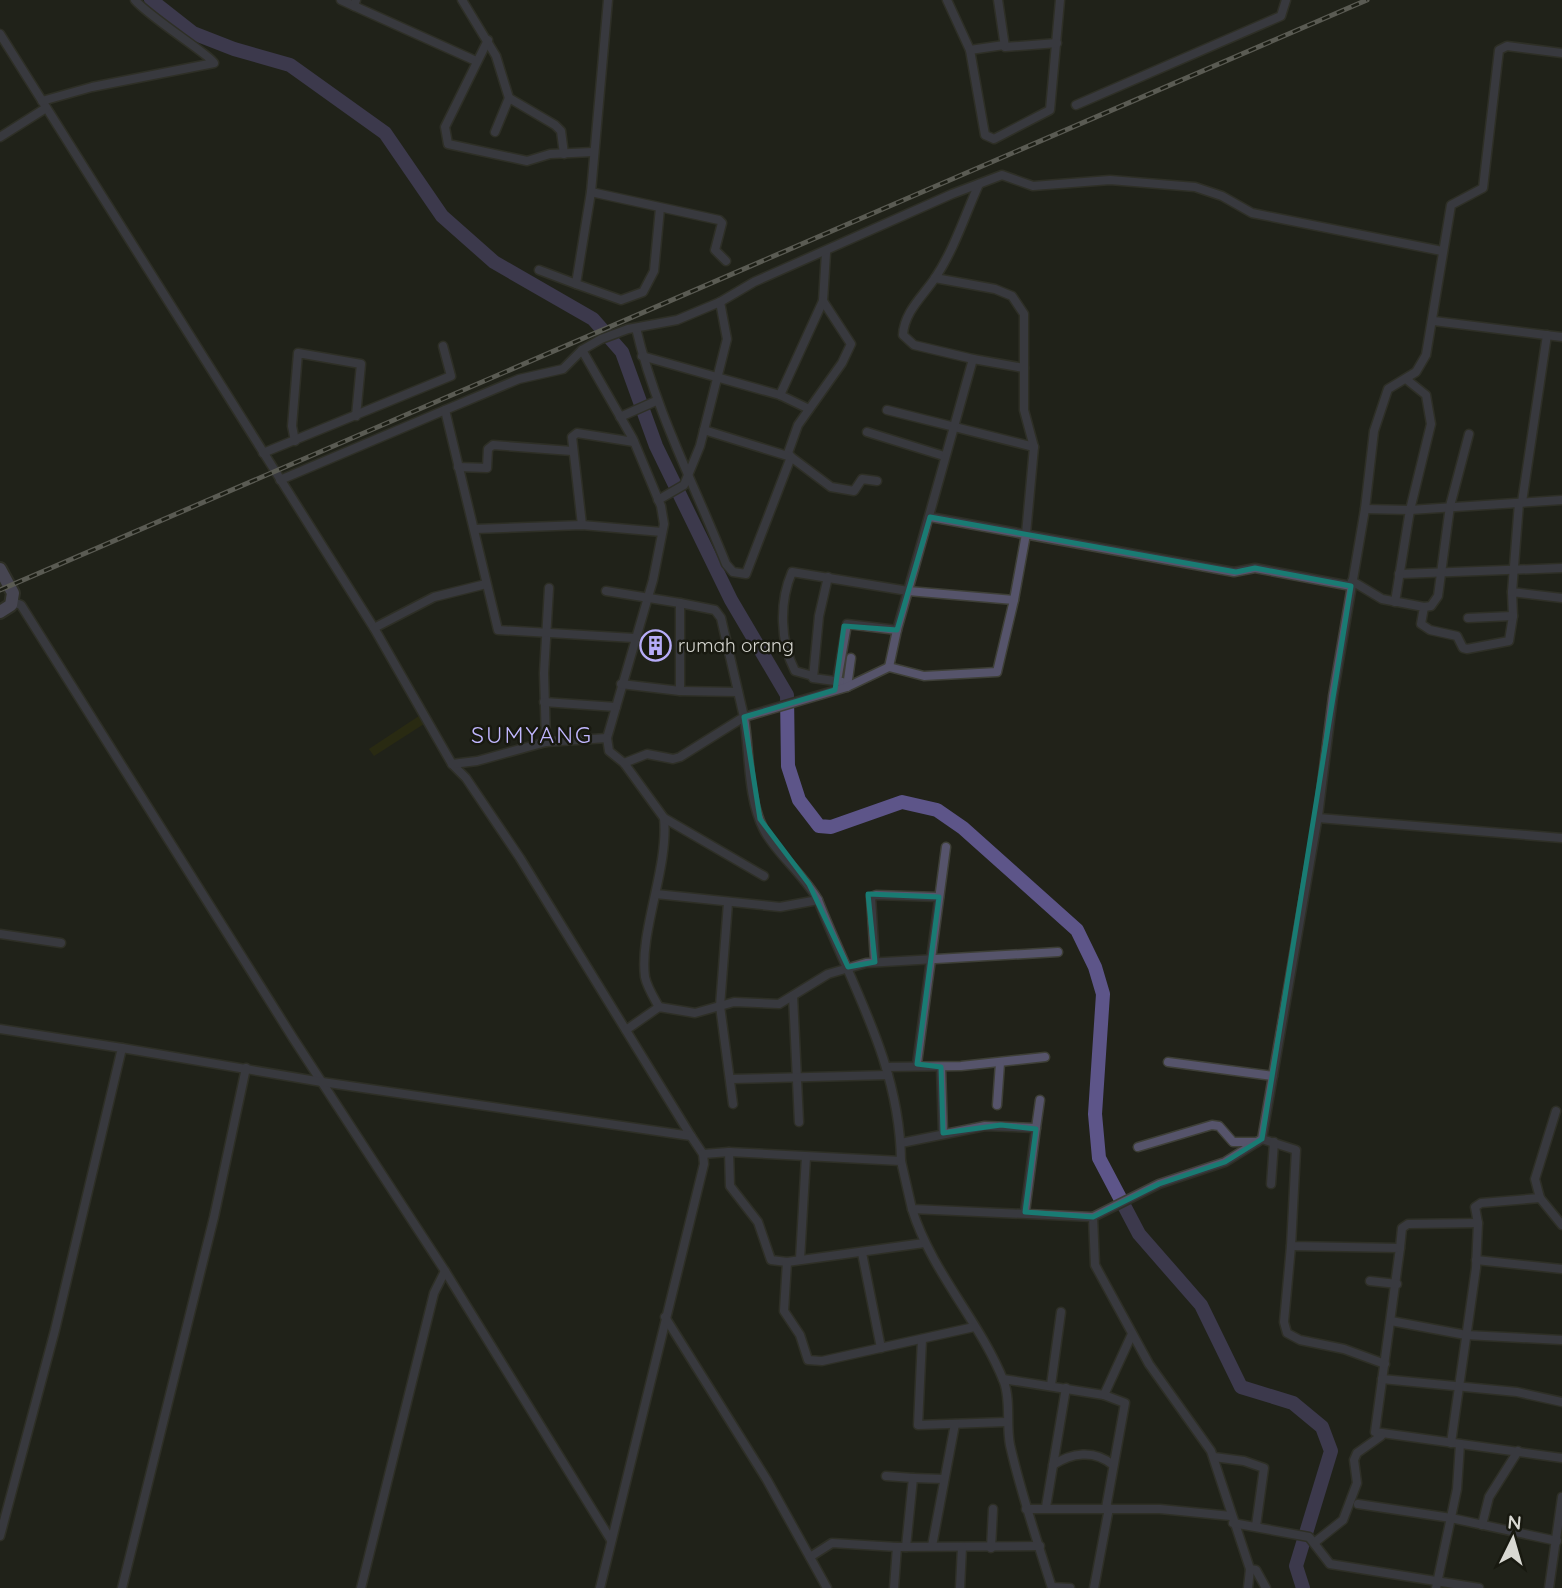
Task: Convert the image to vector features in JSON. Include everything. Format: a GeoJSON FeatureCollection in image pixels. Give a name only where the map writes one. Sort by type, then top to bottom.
{"type":"FeatureCollection","features":[{"type":"Feature","properties":{"kind":"main road"},"geometry":{"type":"LineString","coordinates":[[0,569],[13,593],[12,602],[0,612]]}},
{"type":"Feature","properties":{"kind":"street"},"geometry":{"type":"LineString","coordinates":[[0,137],[44,104],[92,87],[214,63],[211,58],[179,38],[135,0]]}},
{"type":"Feature","properties":{"kind":"street"},"geometry":{"type":"LineString","coordinates":[[341,0],[355,3],[476,61]]}},
{"type":"Feature","properties":{"kind":"street"},"geometry":{"type":"LineString","coordinates":[[462,0],[488,40],[509,98],[555,125],[561,131],[564,153]]}},
{"type":"Feature","properties":{"kind":"street"},"geometry":{"type":"LineString","coordinates":[[576,284],[591,192],[608,0]]}},
{"type":"Feature","properties":{"kind":"street"},"geometry":{"type":"LineString","coordinates":[[947,0],[970,50],[985,135],[994,139],[1050,110],[1060,0]]}},
{"type":"Feature","properties":{"kind":"street"},"geometry":{"type":"LineString","coordinates":[[998,0],[1004,45]]}},
{"type":"Feature","properties":{"kind":"street"},"geometry":{"type":"LineString","coordinates":[[1076,105],[1280,16],[1286,0]]}},
{"type":"Feature","properties":{"kind":"street"},"geometry":{"type":"LineString","coordinates":[[0,34],[374,628],[452,764],[463,775],[520,858],[704,1154],[600,1588]]}},
{"type":"Feature","properties":{"kind":"street"},"geometry":{"type":"LineString","coordinates":[[488,40],[445,127],[448,144],[527,161],[564,153],[593,152]]}},
{"type":"Feature","properties":{"kind":"street"},"geometry":{"type":"LineString","coordinates":[[970,50],[1004,45],[1007,48],[1057,43]]}},
{"type":"Feature","properties":{"kind":"street"},"geometry":{"type":"LineString","coordinates":[[912,1209],[1093,1217],[1138,1194],[1225,1162],[1260,1140],[1318,818],[1352,583],[1366,509],[1374,431],[1388,389],[1416,372],[1426,355],[1434,321],[1442,251],[1451,205],[1480,192],[1485,180],[1499,50],[1507,46],[1562,53]]}},
{"type":"Feature","properties":{"kind":"street"},"geometry":{"type":"LineString","coordinates":[[495,132],[509,98]]}},
{"type":"Feature","properties":{"kind":"street"},"geometry":{"type":"LineString","coordinates":[[281,481],[519,379],[563,369],[582,350],[601,339],[632,328],[677,320],[720,302],[754,282],[1002,175],[1033,186],[1110,180],[1195,187],[1222,196],[1252,213],[1442,251]]}},
{"type":"Feature","properties":{"kind":"street"},"geometry":{"type":"LineString","coordinates":[[979,184],[935,278],[919,298],[903,335],[914,345],[1024,368]]}},
{"type":"Feature","properties":{"kind":"street"},"geometry":{"type":"LineString","coordinates":[[591,192],[719,220],[722,223],[715,250],[726,261]]}},
{"type":"Feature","properties":{"kind":"street"},"geometry":{"type":"LineString","coordinates":[[539,270],[621,300],[643,292],[654,271],[660,208]]}},
{"type":"Feature","properties":{"kind":"street"},"geometry":{"type":"LineString","coordinates":[[780,394],[823,301],[826,253]]}},
{"type":"Feature","properties":{"kind":"street"},"geometry":{"type":"LineString","coordinates":[[624,763],[647,754],[673,759],[680,757],[748,715],[810,695],[846,687],[890,667],[924,676],[995,673],[1014,600],[1026,534],[1034,447],[1024,410],[1024,314],[1012,296],[995,289],[935,278]]}},
{"type":"Feature","properties":{"kind":"street"},"geometry":{"type":"LineString","coordinates":[[632,328],[655,401],[690,475],[726,564],[739,575],[751,568],[791,457],[788,453],[798,425],[842,363],[851,344],[823,301]]}},
{"type":"Feature","properties":{"kind":"street"},"geometry":{"type":"LineString","coordinates":[[658,500],[684,485],[690,475],[727,339],[720,302]]}},
{"type":"Feature","properties":{"kind":"street"},"geometry":{"type":"LineString","coordinates":[[1434,321],[1562,337]]}},
{"type":"Feature","properties":{"kind":"street"},"geometry":{"type":"LineString","coordinates":[[1424,607],[1421,624],[1427,629],[1457,636],[1463,648],[1509,641],[1513,616],[1512,569],[1520,502],[1547,335]]}},
{"type":"Feature","properties":{"kind":"street"},"geometry":{"type":"LineString","coordinates":[[263,453],[441,380],[452,373],[443,346]]}},
{"type":"Feature","properties":{"kind":"street"},"geometry":{"type":"LineString","coordinates":[[582,350],[622,416],[658,500],[664,523],[647,596],[607,738],[609,751],[624,763],[664,818],[764,876]]}},
{"type":"Feature","properties":{"kind":"street"},"geometry":{"type":"LineString","coordinates":[[295,441],[292,426],[298,353],[360,364],[356,416]]}},
{"type":"Feature","properties":{"kind":"street"},"geometry":{"type":"LineString","coordinates":[[642,356],[780,394],[809,409]]}},
{"type":"Feature","properties":{"kind":"street"},"geometry":{"type":"LineString","coordinates":[[890,667],[897,630],[973,359]]}},
{"type":"Feature","properties":{"kind":"street"},"geometry":{"type":"LineString","coordinates":[[1395,602],[1410,510],[1431,424],[1426,395],[1406,379]]}},
{"type":"Feature","properties":{"kind":"street"},"geometry":{"type":"LineString","coordinates":[[622,416],[655,401]]}},
{"type":"Feature","properties":{"kind":"street"},"geometry":{"type":"LineString","coordinates":[[445,410],[498,630],[634,638]]}},
{"type":"Feature","properties":{"kind":"street"},"geometry":{"type":"LineString","coordinates":[[887,410],[1034,447]]}},
{"type":"Feature","properties":{"kind":"street"},"geometry":{"type":"LineString","coordinates":[[704,430],[791,457],[831,487],[854,491],[862,479],[877,481]]}},
{"type":"Feature","properties":{"kind":"street"},"geometry":{"type":"LineString","coordinates":[[867,432],[944,457]]}},
{"type":"Feature","properties":{"kind":"street"},"geometry":{"type":"LineString","coordinates":[[582,525],[572,437],[577,433],[634,442]]}},
{"type":"Feature","properties":{"kind":"street"},"geometry":{"type":"LineString","coordinates":[[930,517],[1234,572],[1255,568],[1352,583],[1382,599],[1424,607],[1435,602],[1450,506],[1469,433]]}},
{"type":"Feature","properties":{"kind":"street"},"geometry":{"type":"LineString","coordinates":[[458,467],[487,468],[488,449],[493,445],[572,451]]}},
{"type":"Feature","properties":{"kind":"street"},"geometry":{"type":"LineString","coordinates":[[1366,509],[1410,510],[1562,500]]}},
{"type":"Feature","properties":{"kind":"street"},"geometry":{"type":"LineString","coordinates":[[475,529],[582,525],[662,533]]}},
{"type":"Feature","properties":{"kind":"street"},"geometry":{"type":"LineString","coordinates":[[1399,574],[1562,568]]}},
{"type":"Feature","properties":{"kind":"street"},"geometry":{"type":"LineString","coordinates":[[846,687],[837,681],[795,671],[788,657],[784,602],[792,572],[908,591],[1014,600]]}},
{"type":"Feature","properties":{"kind":"street"},"geometry":{"type":"LineString","coordinates":[[813,676],[819,616],[828,577]]}},
{"type":"Feature","properties":{"kind":"street"},"geometry":{"type":"LineString","coordinates":[[374,628],[434,597],[486,584]]}},
{"type":"Feature","properties":{"kind":"street"},"geometry":{"type":"LineString","coordinates":[[546,742],[544,702],[550,588]]}},
{"type":"Feature","properties":{"kind":"street"},"geometry":{"type":"LineString","coordinates":[[606,590],[715,610],[721,618],[738,692],[748,715],[749,767],[765,833],[809,884],[818,900],[877,1034],[901,1143],[906,1194],[924,1243],[1003,1379],[1008,1397],[1006,1422],[1026,1509],[1052,1587],[1070,1588]]}},
{"type":"Feature","properties":{"kind":"street"},"geometry":{"type":"LineString","coordinates":[[1511,592],[1562,598]]}},
{"type":"Feature","properties":{"kind":"street"},"geometry":{"type":"LineString","coordinates":[[12,602],[22,605],[322,1083],[445,1270],[611,1540]]}},
{"type":"Feature","properties":{"kind":"street"},"geometry":{"type":"LineString","coordinates":[[680,603],[680,691]]}},
{"type":"Feature","properties":{"kind":"street"},"geometry":{"type":"LineString","coordinates":[[1468,618],[1513,616]]}},
{"type":"Feature","properties":{"kind":"street"},"geometry":{"type":"LineString","coordinates":[[837,681],[847,624],[897,630]]}},
{"type":"Feature","properties":{"kind":"street"},"geometry":{"type":"LineString","coordinates":[[846,687],[851,658]]}},
{"type":"Feature","properties":{"kind":"street"},"geometry":{"type":"LineString","coordinates":[[621,684],[680,691],[738,692]]}},
{"type":"Feature","properties":{"kind":"street"},"geometry":{"type":"LineString","coordinates":[[544,702],[616,707]]}},
{"type":"Feature","properties":{"kind":"street"},"geometry":{"type":"LineString","coordinates":[[452,764],[477,761],[546,742],[607,738]]}},
{"type":"Feature","properties":{"kind":"street"},"geometry":{"type":"LineString","coordinates":[[659,1007],[645,972],[664,818]]}},
{"type":"Feature","properties":{"kind":"street"},"geometry":{"type":"LineString","coordinates":[[1318,818],[1562,838]]}},
{"type":"Feature","properties":{"kind":"street"},"geometry":{"type":"LineString","coordinates":[[917,1065],[946,847]]}},
{"type":"Feature","properties":{"kind":"street"},"geometry":{"type":"LineString","coordinates":[[656,894],[780,906],[818,900]]}},
{"type":"Feature","properties":{"kind":"street"},"geometry":{"type":"LineString","coordinates":[[875,962],[871,897],[939,897]]}},
{"type":"Feature","properties":{"kind":"street"},"geometry":{"type":"LineString","coordinates":[[728,903],[720,1006],[733,1104]]}},
{"type":"Feature","properties":{"kind":"street"},"geometry":{"type":"LineString","coordinates":[[0,934],[61,943]]}},
{"type":"Feature","properties":{"kind":"street"},"geometry":{"type":"LineString","coordinates":[[626,1030],[659,1007],[689,1013],[750,1001],[779,1004],[828,974],[875,962],[1058,952]]}},
{"type":"Feature","properties":{"kind":"street"},"geometry":{"type":"LineString","coordinates":[[793,996],[799,1122]]}},
{"type":"Feature","properties":{"kind":"street"},"geometry":{"type":"LineString","coordinates":[[0,1029],[246,1068],[322,1083],[691,1136]]}},
{"type":"Feature","properties":{"kind":"street"},"geometry":{"type":"LineString","coordinates":[[0,1536],[55,1331],[122,1048]]}},
{"type":"Feature","properties":{"kind":"street"},"geometry":{"type":"LineString","coordinates":[[731,1079],[797,1079],[887,1071],[917,1065],[941,1067],[1045,1057]]}},
{"type":"Feature","properties":{"kind":"street"},"geometry":{"type":"LineString","coordinates":[[1168,1062],[1273,1076]]}},
{"type":"Feature","properties":{"kind":"street"},"geometry":{"type":"LineString","coordinates":[[997,1105],[1000,1063]]}},
{"type":"Feature","properties":{"kind":"street"},"geometry":{"type":"LineString","coordinates":[[941,1067],[943,1133]]}},
{"type":"Feature","properties":{"kind":"street"},"geometry":{"type":"LineString","coordinates":[[122,1588],[214,1217],[246,1068]]}},
{"type":"Feature","properties":{"kind":"street"},"geometry":{"type":"LineString","coordinates":[[1025,1212],[1040,1100]]}},
{"type":"Feature","properties":{"kind":"street"},"geometry":{"type":"LineString","coordinates":[[1556,1111],[1536,1169],[1540,1199],[1561,1221]]}},
{"type":"Feature","properties":{"kind":"street"},"geometry":{"type":"LineString","coordinates":[[901,1143],[943,1133],[1001,1125],[1036,1128]]}},
{"type":"Feature","properties":{"kind":"street"},"geometry":{"type":"LineString","coordinates":[[1139,1147],[1212,1125],[1219,1126],[1233,1142],[1274,1142],[1297,1152],[1284,1322],[1287,1333],[1300,1340],[1345,1349],[1385,1364]]}},
{"type":"Feature","properties":{"kind":"street"},"geometry":{"type":"LineString","coordinates":[[1271,1184],[1274,1142]]}},
{"type":"Feature","properties":{"kind":"street"},"geometry":{"type":"LineString","coordinates":[[704,1154],[729,1152],[901,1161]]}},
{"type":"Feature","properties":{"kind":"street"},"geometry":{"type":"LineString","coordinates":[[729,1152],[728,1180],[732,1191],[758,1222],[769,1258],[787,1262],[924,1243]]}},
{"type":"Feature","properties":{"kind":"street"},"geometry":{"type":"LineString","coordinates":[[800,1259],[806,1157]]}},
{"type":"Feature","properties":{"kind":"street"},"geometry":{"type":"LineString","coordinates":[[1451,1443],[1476,1260],[1478,1223],[1474,1209],[1478,1203],[1540,1199]]}},
{"type":"Feature","properties":{"kind":"street"},"geometry":{"type":"LineString","coordinates":[[1093,1217],[1093,1259],[1132,1334],[1181,1410],[1207,1443],[1252,1569],[1266,1588]]}},
{"type":"Feature","properties":{"kind":"street"},"geometry":{"type":"LineString","coordinates":[[1381,1436],[1374,1428],[1397,1284],[1402,1228],[1408,1224],[1478,1223]]}},
{"type":"Feature","properties":{"kind":"street"},"geometry":{"type":"LineString","coordinates":[[1291,1247],[1400,1248]]}},
{"type":"Feature","properties":{"kind":"street"},"geometry":{"type":"LineString","coordinates":[[862,1253],[881,1348]]}},
{"type":"Feature","properties":{"kind":"street"},"geometry":{"type":"LineString","coordinates":[[1476,1260],[1562,1269]]}},
{"type":"Feature","properties":{"kind":"street"},"geometry":{"type":"LineString","coordinates":[[787,1262],[784,1311],[800,1335],[806,1359],[822,1361],[974,1326]]}},
{"type":"Feature","properties":{"kind":"street"},"geometry":{"type":"LineString","coordinates":[[361,1588],[434,1293],[445,1270]]}},
{"type":"Feature","properties":{"kind":"street"},"geometry":{"type":"LineString","coordinates":[[1370,1281],[1397,1284]]}},
{"type":"Feature","properties":{"kind":"street"},"geometry":{"type":"LineString","coordinates":[[1051,1385],[1061,1312]]}},
{"type":"Feature","properties":{"kind":"street"},"geometry":{"type":"LineString","coordinates":[[665,1317],[767,1480],[827,1588]]}},
{"type":"Feature","properties":{"kind":"street"},"geometry":{"type":"LineString","coordinates":[[1391,1321],[1466,1335],[1562,1340]]}},
{"type":"Feature","properties":{"kind":"street"},"geometry":{"type":"LineString","coordinates":[[1104,1395],[1132,1334]]}},
{"type":"Feature","properties":{"kind":"street"},"geometry":{"type":"LineString","coordinates":[[922,1339],[918,1424],[1006,1422]]}},
{"type":"Feature","properties":{"kind":"street"},"geometry":{"type":"LineString","coordinates":[[1003,1379],[1051,1385],[1125,1401],[1094,1588]]}},
{"type":"Feature","properties":{"kind":"street"},"geometry":{"type":"LineString","coordinates":[[1382,1379],[1459,1386],[1562,1402]]}},
{"type":"Feature","properties":{"kind":"street"},"geometry":{"type":"LineString","coordinates":[[1046,1507],[1066,1388]]}},
{"type":"Feature","properties":{"kind":"street"},"geometry":{"type":"LineString","coordinates":[[932,1546],[955,1424]]}},
{"type":"Feature","properties":{"kind":"street"},"geometry":{"type":"LineString","coordinates":[[1308,1538],[1343,1520],[1357,1483],[1354,1460],[1357,1453],[1381,1436],[1562,1458]]}},
{"type":"Feature","properties":{"kind":"street"},"geometry":{"type":"LineString","coordinates":[[1437,1584],[1457,1489],[1460,1444]]}},
{"type":"Feature","properties":{"kind":"street"},"geometry":{"type":"LineString","coordinates":[[1482,1525],[1489,1497],[1518,1451]]}},
{"type":"Feature","properties":{"kind":"street"},"geometry":{"type":"LineString","coordinates":[[1053,1465],[1069,1455],[1078,1454],[1106,1460],[1113,1465]]}},
{"type":"Feature","properties":{"kind":"street"},"geometry":{"type":"LineString","coordinates":[[1213,1457],[1244,1461],[1264,1468],[1256,1526]]}},
{"type":"Feature","properties":{"kind":"street"},"geometry":{"type":"LineString","coordinates":[[886,1476],[944,1479]]}},
{"type":"Feature","properties":{"kind":"street"},"geometry":{"type":"LineString","coordinates":[[894,1588],[913,1478]]}},
{"type":"Feature","properties":{"kind":"street"},"geometry":{"type":"LineString","coordinates":[[1549,1588],[1558,1547],[1562,1497]]}},
{"type":"Feature","properties":{"kind":"street"},"geometry":{"type":"LineString","coordinates":[[1358,1504],[1451,1518],[1558,1547]]}},
{"type":"Feature","properties":{"kind":"street"},"geometry":{"type":"LineString","coordinates":[[1026,1509],[1107,1508],[1236,1521],[1308,1538],[1331,1564],[1437,1584],[1479,1588]]}},
{"type":"Feature","properties":{"kind":"street"},"geometry":{"type":"LineString","coordinates":[[991,1548],[993,1509]]}},
{"type":"Feature","properties":{"kind":"street"},"geometry":{"type":"LineString","coordinates":[[810,1557],[828,1544],[991,1548],[1040,1546]]}},
{"type":"Feature","properties":{"kind":"street"},"geometry":{"type":"LineString","coordinates":[[960,1588],[962,1547]]}},
{"type":"Feature","properties":{"kind":"street"},"geometry":{"type":"LineString","coordinates":[[1248,1588],[1252,1569]]}},
{"type":"Feature","properties":{"kind":"highlighted area"},"geometry":{"type":"Polygon","coordinates":[[[930,517],[1236,572],[1255,568],[1351,586],[1262,1139],[1225,1162],[1159,1184],[1093,1217],[1025,1212],[1036,1129],[1001,1125],[943,1133],[941,1067],[917,1064],[939,897],[868,894],[875,962],[848,967],[809,884],[760,819],[744,717],[835,690],[844,626],[897,630],[930,517]]]}},
{"type":"Feature","properties":{"kind":"shaded area"},"geometry":{"type":"Polygon","coordinates":[[[422,714],[427,722],[374,756],[369,749],[422,714]]]}},
{"type":"Feature","properties":{"kind":"waterway"},"geometry":{"type":"LineString","coordinates":[[151,0],[193,33],[234,49],[290,65],[385,133],[442,216],[494,262],[593,319],[622,352],[656,446],[731,600],[787,695],[788,766],[799,800],[819,826],[831,827],[902,802],[937,810],[963,828],[1077,930],[1095,967],[1103,994],[1095,1114],[1099,1158],[1139,1234],[1201,1305],[1241,1387],[1293,1403],[1322,1427],[1331,1451],[1296,1566],[1303,1588]]}},
{"type":"Feature","properties":{"kind":"railway"},"geometry":{"type":"LineString","coordinates":[[0,590],[1367,0]]}},
{"type":"Feature","properties":{"kind":"place","name":"rumah orang"},"geometry":{"type":"Point","coordinates":[655,645]}},
{"type":"Feature","properties":{"kind":"district","name":"SUMYANG"},"geometry":{"type":"Point","coordinates":[532,735]}}]}
